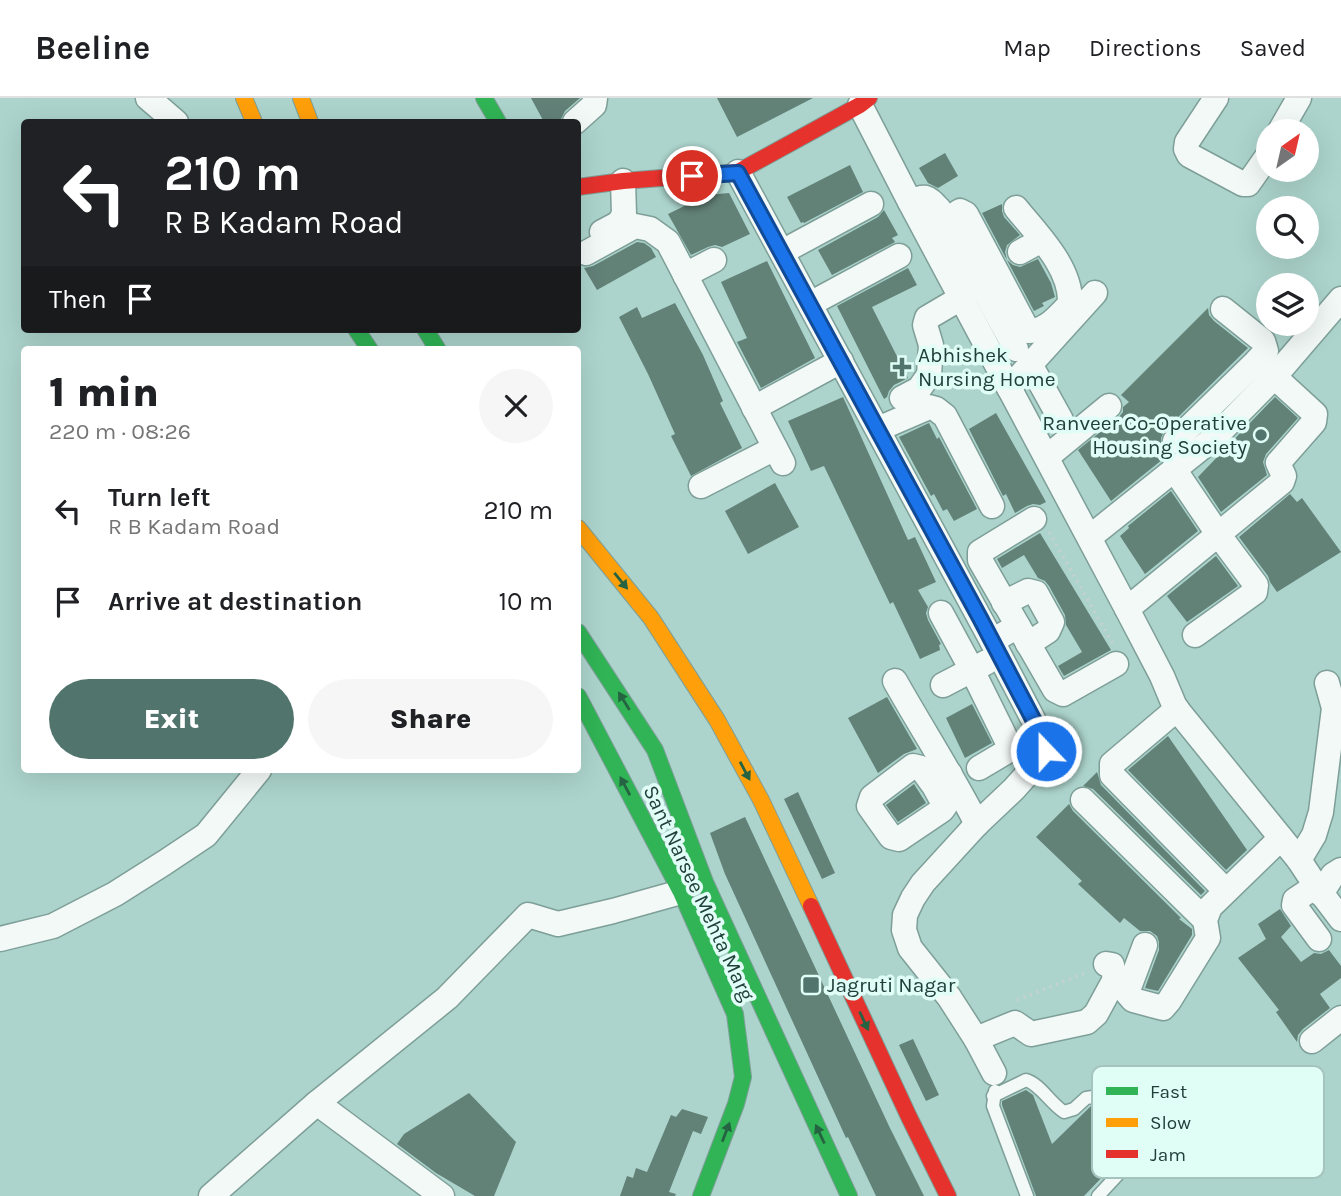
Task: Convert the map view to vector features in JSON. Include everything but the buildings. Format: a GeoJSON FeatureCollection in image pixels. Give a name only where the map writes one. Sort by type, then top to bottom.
{"type":"FeatureCollection","features":[{"type":"Feature","properties":{"kind":"main road"},"geometry":{"type":"LineString","coordinates":[[244,98],[253,119]]}},
{"type":"Feature","properties":{"kind":"main road"},"geometry":{"type":"LineString","coordinates":[[300,98],[309,119]]}},
{"type":"Feature","properties":{"kind":"main road"},"geometry":{"type":"LineString","coordinates":[[484,98],[496,119]]}},
{"type":"Feature","properties":{"kind":"main road"},"geometry":{"type":"LineString","coordinates":[[581,187],[738,173],[865,101]]}},
{"type":"Feature","properties":{"kind":"main road"},"geometry":{"type":"LineString","coordinates":[[581,532],[650,618],[717,720],[761,800],[948,1196]]}},
{"type":"Feature","properties":{"kind":"main road"},"geometry":{"type":"LineString","coordinates":[[581,636],[655,750],[705,882],[849,1196]]}},
{"type":"Feature","properties":{"kind":"main road","name":"Sant Narsee Mehta Marg"},"geometry":{"type":"LineString","coordinates":[[581,702],[681,892],[735,1014],[743,1077],[736,1104],[701,1196]]}},
{"type":"Feature","properties":{"kind":"street"},"geometry":{"type":"LineString","coordinates":[[148,98],[172,119]]}},
{"type":"Feature","properties":{"kind":"street"},"geometry":{"type":"LineString","coordinates":[[578,119],[594,105],[594,98]]}},
{"type":"Feature","properties":{"kind":"street"},"geometry":{"type":"LineString","coordinates":[[1216,98],[1187,142],[1189,155],[1243,184],[1248,184],[1256,173]]}},
{"type":"Feature","properties":{"kind":"street"},"geometry":{"type":"LineString","coordinates":[[1287,119],[1299,98]]}},
{"type":"Feature","properties":{"kind":"street"},"geometry":{"type":"LineString","coordinates":[[865,101],[910,202],[1090,537],[1163,676],[1177,709],[1299,859],[1330,878],[1341,920],[1312,945],[1294,905],[1295,900],[1330,878]]}},
{"type":"Feature","properties":{"kind":"street"},"geometry":{"type":"LineString","coordinates":[[738,173],[782,252],[818,300],[888,411],[996,648],[1045,742],[1046,751],[1039,761],[923,883],[905,915],[904,930],[910,948],[949,997],[976,1040],[993,1085]]}},
{"type":"Feature","properties":{"kind":"street"},"geometry":{"type":"LineString","coordinates":[[623,181],[625,224]]}},
{"type":"Feature","properties":{"kind":"street"},"geometry":{"type":"LineString","coordinates":[[910,202],[921,196],[928,198],[939,209],[1062,420]]}},
{"type":"Feature","properties":{"kind":"street"},"geometry":{"type":"LineString","coordinates":[[782,252],[871,204]]}},
{"type":"Feature","properties":{"kind":"street"},"geometry":{"type":"LineString","coordinates":[[946,220],[960,211],[966,214],[1028,331],[1037,331],[1049,324],[1070,304],[1070,293],[1059,263],[1031,246],[1016,208]]}},
{"type":"Feature","properties":{"kind":"street"},"geometry":{"type":"LineString","coordinates":[[592,244],[625,224],[650,229],[668,242],[779,456],[701,486]]}},
{"type":"Feature","properties":{"kind":"street"},"geometry":{"type":"LineString","coordinates":[[818,300],[899,256]]}},
{"type":"Feature","properties":{"kind":"street"},"geometry":{"type":"LineString","coordinates":[[685,275],[714,260]]}},
{"type":"Feature","properties":{"kind":"street"},"geometry":{"type":"LineString","coordinates":[[1009,387],[1023,357],[1095,293]]}},
{"type":"Feature","properties":{"kind":"street"},"geometry":{"type":"LineString","coordinates":[[888,411],[919,389],[929,375],[932,345],[925,325],[927,318],[961,298]]}},
{"type":"Feature","properties":{"kind":"street"},"geometry":{"type":"LineString","coordinates":[[1175,441],[1196,420],[1234,400],[1341,299]]}},
{"type":"Feature","properties":{"kind":"street"},"geometry":{"type":"LineString","coordinates":[[818,300],[841,361],[888,411]]}},
{"type":"Feature","properties":{"kind":"street"},"geometry":{"type":"LineString","coordinates":[[1127,609],[1282,482],[1284,476],[1278,463],[1314,422],[1315,414],[1266,368],[1263,341],[1223,309]]}},
{"type":"Feature","properties":{"kind":"street"},"geometry":{"type":"LineString","coordinates":[[754,408],[841,361]]}},
{"type":"Feature","properties":{"kind":"street"},"geometry":{"type":"LineString","coordinates":[[1090,537],[1215,437],[1234,400]]}},
{"type":"Feature","properties":{"kind":"street"},"geometry":{"type":"LineString","coordinates":[[1046,457],[1109,406]]}},
{"type":"Feature","properties":{"kind":"street"},"geometry":{"type":"LineString","coordinates":[[888,411],[929,407],[945,416],[992,506]]}},
{"type":"Feature","properties":{"kind":"street"},"geometry":{"type":"LineString","coordinates":[[1196,420],[1215,437]]}},
{"type":"Feature","properties":{"kind":"street"},"geometry":{"type":"LineString","coordinates":[[1174,469],[1256,585],[1255,592],[1195,635]]}},
{"type":"Feature","properties":{"kind":"street"},"geometry":{"type":"LineString","coordinates":[[1034,519],[980,552],[980,560],[1004,603],[1055,690],[1063,694],[1116,664]]}},
{"type":"Feature","properties":{"kind":"street"},"geometry":{"type":"LineString","coordinates":[[943,685],[972,670],[996,648],[1023,635],[1048,631],[1052,622],[1036,593],[1028,592],[1004,603]]}},
{"type":"Feature","properties":{"kind":"street"},"geometry":{"type":"LineString","coordinates":[[941,613],[1009,745],[1006,752],[979,768]]}},
{"type":"Feature","properties":{"kind":"street"},"geometry":{"type":"LineString","coordinates":[[895,681],[942,780],[977,824]]}},
{"type":"Feature","properties":{"kind":"street"},"geometry":{"type":"LineString","coordinates":[[1299,859],[1314,835],[1321,812],[1334,708],[1327,682]]}},
{"type":"Feature","properties":{"kind":"street"},"geometry":{"type":"LineString","coordinates":[[1177,709],[1112,764],[1112,775],[1226,891]]}},
{"type":"Feature","properties":{"kind":"street"},"geometry":{"type":"LineString","coordinates":[[0,939],[53,926],[115,894],[164,863],[206,835],[257,773]]}},
{"type":"Feature","properties":{"kind":"street"},"geometry":{"type":"LineString","coordinates":[[1083,800],[1205,920]]}},
{"type":"Feature","properties":{"kind":"street"},"geometry":{"type":"LineString","coordinates":[[1145,945],[1127,993],[1133,1000],[1163,1008],[1208,938],[1205,920],[1210,907],[1281,838]]}},
{"type":"Feature","properties":{"kind":"street"},"geometry":{"type":"LineString","coordinates":[[211,1196],[317,1103],[447,999],[528,915],[558,924],[681,892]]}},
{"type":"Feature","properties":{"kind":"street"},"geometry":{"type":"LineString","coordinates":[[976,1040],[1015,1023],[1031,1034],[1087,1023],[1096,1014],[1115,979],[1112,965],[1106,964]]}},
{"type":"Feature","properties":{"kind":"street"},"geometry":{"type":"LineString","coordinates":[[1311,1041],[1341,1018]]}},
{"type":"Feature","properties":{"kind":"street"},"geometry":{"type":"LineString","coordinates":[[317,1103],[442,1196]]}},
{"type":"Feature","properties":{"kind":"lane"},"geometry":{"type":"LineString","coordinates":[[1027,1196],[993,1105],[993,1085],[1026,1080],[1034,1082],[1055,1106],[1064,1112],[1092,1097]]}},
{"type":"Feature","properties":{"kind":"lane"},"geometry":{"type":"LineString","coordinates":[[1098,1196],[1115,1178]]}},
{"type":"Feature","properties":{"kind":"path"},"geometry":{"type":"LineString","coordinates":[[1034,519],[1044,522],[1120,656],[1116,664]]}},
{"type":"Feature","properties":{"kind":"path"},"geometry":{"type":"LineString","coordinates":[[1015,1023],[1012,1007],[1015,1000],[1106,964]]}},
{"type":"Feature","properties":{"kind":"traffic: fast"},"geometry":{"type":"LineString","coordinates":[[484,98],[496,119]]}},
{"type":"Feature","properties":{"kind":"traffic: fast"},"geometry":{"type":"LineString","coordinates":[[359,333],[367,346]]}},
{"type":"Feature","properties":{"kind":"traffic: fast"},"geometry":{"type":"LineString","coordinates":[[427,333],[436,346]]}},
{"type":"Feature","properties":{"kind":"traffic: fast"},"geometry":{"type":"LineString","coordinates":[[581,637],[655,750],[705,882],[849,1196]]}},
{"type":"Feature","properties":{"kind":"traffic: fast"},"geometry":{"type":"LineString","coordinates":[[581,702],[681,892],[735,1014],[743,1077],[736,1104],[701,1196]]}},
{"type":"Feature","properties":{"kind":"traffic: slow"},"geometry":{"type":"LineString","coordinates":[[244,98],[253,119]]}},
{"type":"Feature","properties":{"kind":"traffic: slow"},"geometry":{"type":"LineString","coordinates":[[301,98],[309,119]]}},
{"type":"Feature","properties":{"kind":"traffic: slow"},"geometry":{"type":"LineString","coordinates":[[581,532],[651,618],[717,720],[761,800],[811,906]]}},
{"type":"Feature","properties":{"kind":"traffic: jam"},"geometry":{"type":"LineString","coordinates":[[581,187],[738,172],[869,98]]}},
{"type":"Feature","properties":{"kind":"traffic: jam"},"geometry":{"type":"LineString","coordinates":[[811,906],[948,1196]]}},
{"type":"Feature","properties":{"kind":"place","name":"Abhishek Nursing Home"},"geometry":{"type":"Point","coordinates":[902,367]}},
{"type":"Feature","properties":{"kind":"place","name":"Ranveer Co-Operative Housing Society"},"geometry":{"type":"Point","coordinates":[1261,435]}},
{"type":"Feature","properties":{"kind":"place","name":"Jagruti Nagar"},"geometry":{"type":"Point","coordinates":[811,985]}},
{"type":"Feature","properties":{"kind":"route"},"geometry":{"type":"LineString","coordinates":[[692,176],[738,173],[992,641],[1045,742],[1046,751]]}}]}
